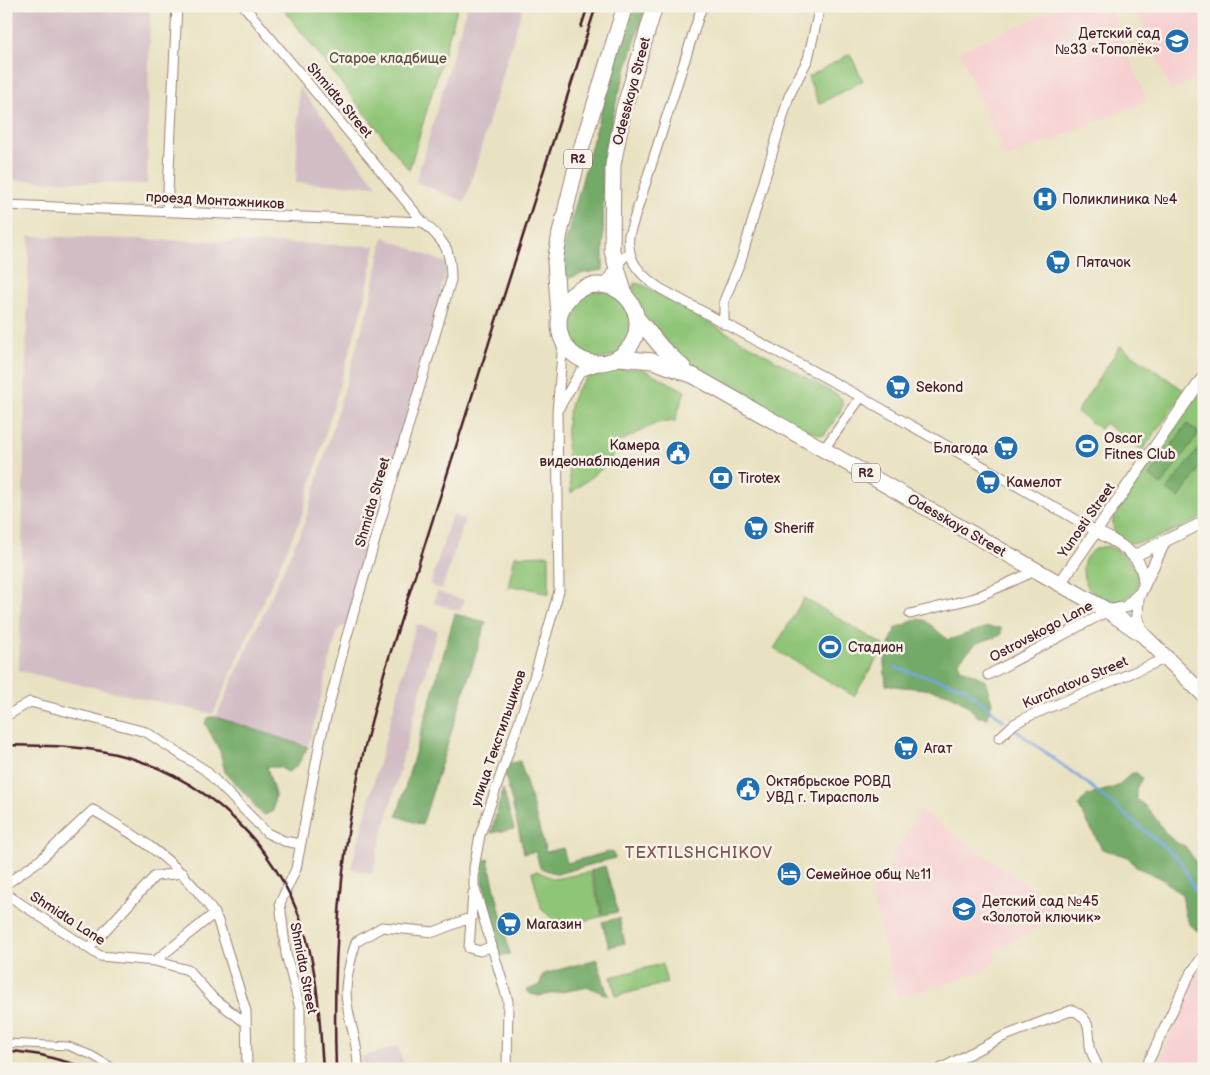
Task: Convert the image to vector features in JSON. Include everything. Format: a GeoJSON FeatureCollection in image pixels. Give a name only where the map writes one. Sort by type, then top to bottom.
{"type":"FeatureCollection","features":[{"type":"Feature","properties":{"kind":"main road","name":"Odesskaya Street"},"geometry":{"type":"LineString","coordinates":[[560,315],[555,262],[560,233],[578,159],[625,6]]}},
{"type":"Feature","properties":{"kind":"main road","name":"Odesskaya Street"},"geometry":{"type":"LineString","coordinates":[[625,295],[616,266],[611,235],[615,147],[624,108],[654,6]]}},
{"type":"Feature","properties":{"kind":"main road"},"geometry":{"type":"LineString","coordinates":[[560,315],[567,300],[581,288],[592,285],[604,285],[615,288],[625,295]]}},
{"type":"Feature","properties":{"kind":"main road","name":"R2"},"geometry":{"type":"LineString","coordinates":[[625,295],[633,306],[638,319],[662,348],[694,376]]}},
{"type":"Feature","properties":{"kind":"main road","name":"R2"},"geometry":{"type":"LineString","coordinates":[[560,315],[559,329],[563,342]]}},
{"type":"Feature","properties":{"kind":"main road","name":"R2"},"geometry":{"type":"LineString","coordinates":[[603,364],[626,353],[636,337],[638,319]]}},
{"type":"Feature","properties":{"kind":"main road"},"geometry":{"type":"LineString","coordinates":[[563,342],[579,359],[603,364]]}},
{"type":"Feature","properties":{"kind":"main road","name":"R2"},"geometry":{"type":"LineString","coordinates":[[618,358],[653,361],[694,376]]}},
{"type":"Feature","properties":{"kind":"main road","name":"Odesskaya Street"},"geometry":{"type":"LineString","coordinates":[[694,376],[1108,611],[1143,634],[1204,694]]}},
{"type":"Feature","properties":{"kind":"street"},"geometry":{"type":"LineString","coordinates":[[168,211],[177,6]]}},
{"type":"Feature","properties":{"kind":"street","name":"Shmidta Street"},"geometry":{"type":"LineString","coordinates":[[244,6],[423,222],[447,248],[451,261],[450,280],[346,639],[320,737],[296,869],[280,903],[284,938],[301,1022],[300,1048],[296,1068],[291,1069]]}},
{"type":"Feature","properties":{"kind":"street"},"geometry":{"type":"LineString","coordinates":[[702,6],[628,235],[628,253],[638,270],[649,281],[724,324],[860,397],[1096,531],[1134,556],[1142,570],[1142,589],[1137,616],[1143,634]]}},
{"type":"Feature","properties":{"kind":"street"},"geometry":{"type":"LineString","coordinates":[[724,324],[724,301],[741,260],[789,96],[808,59],[820,6]]}},
{"type":"Feature","properties":{"kind":"street","name":"проезд Монтажников"},"geometry":{"type":"LineString","coordinates":[[6,205],[168,211],[278,218],[423,222]]}},
{"type":"Feature","properties":{"kind":"street"},"geometry":{"type":"LineString","coordinates":[[604,285],[616,266],[628,253]]}},
{"type":"Feature","properties":{"kind":"street","name":"улица Текстильщиков"},"geometry":{"type":"LineString","coordinates":[[507,1069],[508,1002],[474,886],[474,868],[480,835],[533,681],[559,591],[557,413],[563,342]]}},
{"type":"Feature","properties":{"kind":"street"},"geometry":{"type":"LineString","coordinates":[[557,413],[580,372],[603,364]]}},
{"type":"Feature","properties":{"kind":"street","name":"Yunosti Street"},"geometry":{"type":"LineString","coordinates":[[1060,583],[1204,376]]}},
{"type":"Feature","properties":{"kind":"street"},"geometry":{"type":"LineString","coordinates":[[824,449],[860,397]]}},
{"type":"Feature","properties":{"kind":"street"},"geometry":{"type":"LineString","coordinates":[[1134,556],[1204,522]]}},
{"type":"Feature","properties":{"kind":"street"},"geometry":{"type":"LineString","coordinates":[[1108,611],[1126,606],[1142,589],[1165,541]]}},
{"type":"Feature","properties":{"kind":"street"},"geometry":{"type":"LineString","coordinates":[[910,614],[975,598],[1037,570]]}},
{"type":"Feature","properties":{"kind":"street","name":"Ostrovskogo Lane"},"geometry":{"type":"LineString","coordinates":[[988,675],[1108,611]]}},
{"type":"Feature","properties":{"kind":"street","name":"Kurchatova Street"},"geometry":{"type":"LineString","coordinates":[[999,738],[1014,724],[1029,716],[1166,658]]}},
{"type":"Feature","properties":{"kind":"street"},"geometry":{"type":"LineString","coordinates":[[6,716],[30,702],[146,732],[205,770],[268,833],[284,841],[300,844]]}},
{"type":"Feature","properties":{"kind":"street"},"geometry":{"type":"LineString","coordinates":[[6,884],[40,860],[93,810],[134,834],[183,873],[215,913],[246,1011],[247,1069]]}},
{"type":"Feature","properties":{"kind":"street"},"geometry":{"type":"LineString","coordinates":[[89,948],[155,876],[183,873]]}},
{"type":"Feature","properties":{"kind":"street"},"geometry":{"type":"LineString","coordinates":[[474,886],[469,948],[480,951],[492,946]]}},
{"type":"Feature","properties":{"kind":"street","name":"Shmidta Lane"},"geometry":{"type":"LineString","coordinates":[[6,894],[100,956],[155,961],[188,970],[213,998],[246,1023]]}},
{"type":"Feature","properties":{"kind":"street"},"geometry":{"type":"LineString","coordinates":[[155,961],[215,913]]}},
{"type":"Feature","properties":{"kind":"street"},"geometry":{"type":"LineString","coordinates":[[358,1069],[359,1052],[346,993],[350,964],[356,942],[382,927],[434,932],[472,917]]}},
{"type":"Feature","properties":{"kind":"street"},"geometry":{"type":"LineString","coordinates":[[1145,1069],[1188,976],[1204,954]]}},
{"type":"Feature","properties":{"kind":"street"},"geometry":{"type":"LineString","coordinates":[[940,1069],[1002,1037],[1073,1010],[1082,1015],[1089,1024],[1090,1048],[1100,1069]]}},
{"type":"Feature","properties":{"kind":"street"},"geometry":{"type":"LineString","coordinates":[[6,1043],[68,1046],[91,1055],[115,1069]]}},
{"type":"Feature","properties":{"kind":"shaded area"},"geometry":{"type":"Polygon","coordinates":[[[6,6],[150,6],[147,184],[6,180],[6,6]]]}},
{"type":"Feature","properties":{"kind":"shaded area"},"geometry":{"type":"Polygon","coordinates":[[[467,6],[523,6],[465,202],[416,182],[467,6]]]}},
{"type":"Feature","properties":{"kind":"shaded area"},"geometry":{"type":"Polygon","coordinates":[[[1064,6],[1109,6],[1147,101],[1005,159],[960,51],[1064,6]]]}},
{"type":"Feature","properties":{"kind":"shaded area","name":"Детский сад №33 «Тополёк»"},"geometry":{"type":"Polygon","coordinates":[[[1135,6],[1204,6],[1204,76],[1170,90],[1135,6]]]}},
{"type":"Feature","properties":{"kind":"shaded area"},"geometry":{"type":"Polygon","coordinates":[[[299,87],[377,186],[296,183],[299,87]]]}},
{"type":"Feature","properties":{"kind":"shaded area"},"geometry":{"type":"Polygon","coordinates":[[[29,236],[375,246],[366,295],[301,518],[213,714],[19,671],[29,236]]]}},
{"type":"Feature","properties":{"kind":"shaded area"},"geometry":{"type":"Polygon","coordinates":[[[383,237],[448,264],[350,624],[338,629],[308,747],[216,717],[305,522],[371,298],[383,237]]]}},
{"type":"Feature","properties":{"kind":"shaded area"},"geometry":{"type":"Polygon","coordinates":[[[6,336],[11,337],[8,472],[6,472],[6,336]]]}},
{"type":"Feature","properties":{"kind":"shaded area"},"geometry":{"type":"Polygon","coordinates":[[[452,515],[465,519],[442,589],[430,585],[452,515]]]}},
{"type":"Feature","properties":{"kind":"shaded area"},"geometry":{"type":"Polygon","coordinates":[[[437,592],[464,600],[460,611],[434,603],[437,592]]]}},
{"type":"Feature","properties":{"kind":"shaded area"},"geometry":{"type":"Polygon","coordinates":[[[416,624],[437,630],[372,874],[351,868],[416,624]]]}},
{"type":"Feature","properties":{"kind":"shaded area","name":"Детский сад №45 «Золотой ключик»"},"geometry":{"type":"Polygon","coordinates":[[[920,810],[1048,900],[1057,917],[995,951],[995,962],[983,972],[898,998],[871,893],[920,810]]]}},
{"type":"Feature","properties":{"kind":"shaded area"},"geometry":{"type":"Polygon","coordinates":[[[1204,972],[1204,1069],[1157,1069],[1195,974],[1204,972]]]}},
{"type":"Feature","properties":{"kind":"shaded area"},"geometry":{"type":"Polygon","coordinates":[[[398,1046],[405,1069],[362,1069],[361,1057],[398,1046]]]}},
{"type":"Feature","properties":{"kind":"green space","name":"Старое кладбище"},"geometry":{"type":"Polygon","coordinates":[[[281,6],[458,6],[409,170],[281,6]]]}},
{"type":"Feature","properties":{"kind":"green space"},"geometry":{"type":"Polygon","coordinates":[[[629,6],[646,6],[617,99],[604,154],[603,270],[584,273],[563,280],[560,263],[629,6]]]}},
{"type":"Feature","properties":{"kind":"green space"},"geometry":{"type":"Polygon","coordinates":[[[850,54],[863,81],[819,104],[808,77],[850,54]]]}},
{"type":"Feature","properties":{"kind":"green space"},"geometry":{"type":"Polygon","coordinates":[[[634,283],[643,285],[837,395],[842,399],[842,407],[838,416],[824,435],[813,432],[796,426],[755,405],[699,371],[682,358],[653,326],[638,303],[634,292],[634,283]]]}},
{"type":"Feature","properties":{"kind":"green space"},"geometry":{"type":"Polygon","coordinates":[[[598,291],[611,294],[622,301],[629,312],[632,325],[629,338],[622,349],[611,356],[598,359],[585,356],[574,349],[567,338],[564,325],[567,312],[574,301],[585,294],[598,291]]]}},
{"type":"Feature","properties":{"kind":"green space"},"geometry":{"type":"Polygon","coordinates":[[[1120,346],[1185,391],[1142,451],[1105,423],[1100,429],[1077,412],[1120,346]]]}},
{"type":"Feature","properties":{"kind":"green space"},"geometry":{"type":"Polygon","coordinates":[[[615,369],[643,369],[685,391],[675,421],[657,423],[617,443],[609,463],[571,493],[567,428],[573,397],[581,384],[593,374],[615,369]]]}},
{"type":"Feature","properties":{"kind":"green space"},"geometry":{"type":"Polygon","coordinates":[[[1204,381],[1204,517],[1145,541],[1131,543],[1120,540],[1114,530],[1114,511],[1204,381]]]}},
{"type":"Feature","properties":{"kind":"green space"},"geometry":{"type":"Polygon","coordinates":[[[1187,424],[1199,433],[1161,485],[1150,476],[1187,424]]]}},
{"type":"Feature","properties":{"kind":"green space"},"geometry":{"type":"Polygon","coordinates":[[[1204,442],[1204,462],[1179,498],[1167,490],[1204,442]]]}},
{"type":"Feature","properties":{"kind":"green space"},"geometry":{"type":"Polygon","coordinates":[[[1107,546],[1115,549],[1130,561],[1138,577],[1137,585],[1133,592],[1125,599],[1112,602],[1101,599],[1091,592],[1085,582],[1083,570],[1085,559],[1093,550],[1107,546]]]}},
{"type":"Feature","properties":{"kind":"green space"},"geometry":{"type":"Polygon","coordinates":[[[549,555],[549,594],[524,587],[508,587],[515,556],[549,555]]]}},
{"type":"Feature","properties":{"kind":"green space","name":"Стадион"},"geometry":{"type":"Polygon","coordinates":[[[804,598],[885,646],[854,696],[774,649],[804,598]]]}},
{"type":"Feature","properties":{"kind":"green space"},"geometry":{"type":"Polygon","coordinates":[[[455,614],[486,622],[422,825],[397,816],[455,614]]]}},
{"type":"Feature","properties":{"kind":"green space"},"geometry":{"type":"Polygon","coordinates":[[[917,619],[925,620],[948,640],[988,627],[1001,628],[1001,635],[977,643],[959,661],[960,668],[985,680],[992,702],[987,718],[978,717],[968,706],[947,694],[925,689],[886,685],[884,663],[895,629],[917,619]]]}},
{"type":"Feature","properties":{"kind":"green space"},"geometry":{"type":"Polygon","coordinates":[[[209,717],[216,717],[308,747],[297,766],[288,772],[279,767],[267,767],[275,795],[273,811],[265,815],[256,809],[251,800],[225,772],[220,751],[205,723],[209,717]]]}},
{"type":"Feature","properties":{"kind":"green space"},"geometry":{"type":"Polygon","coordinates":[[[520,761],[546,852],[563,848],[567,863],[612,851],[615,858],[557,874],[540,868],[536,852],[524,853],[503,765],[520,761]]]}},
{"type":"Feature","properties":{"kind":"green space"},"geometry":{"type":"Polygon","coordinates":[[[1132,773],[1137,773],[1142,778],[1136,789],[1136,798],[1151,812],[1169,837],[1185,846],[1204,874],[1204,929],[1200,932],[1188,921],[1182,895],[1161,878],[1136,867],[1128,857],[1102,849],[1078,805],[1088,795],[1116,787],[1132,773]]]}},
{"type":"Feature","properties":{"kind":"green space"},"geometry":{"type":"Polygon","coordinates":[[[503,789],[514,829],[491,833],[503,789]]]}},
{"type":"Feature","properties":{"kind":"green space"},"geometry":{"type":"Polygon","coordinates":[[[488,859],[510,954],[499,956],[479,862],[488,859]]]}},
{"type":"Feature","properties":{"kind":"green space"},"geometry":{"type":"Polygon","coordinates":[[[605,866],[618,912],[603,915],[591,870],[605,866]]]}},
{"type":"Feature","properties":{"kind":"green space"},"geometry":{"type":"Polygon","coordinates":[[[537,871],[554,879],[590,872],[602,916],[555,929],[551,917],[542,910],[532,872],[537,871]]]}},
{"type":"Feature","properties":{"kind":"green space"},"geometry":{"type":"Polygon","coordinates":[[[619,918],[625,943],[609,947],[602,922],[619,918]]]}},
{"type":"Feature","properties":{"kind":"green space"},"geometry":{"type":"Polygon","coordinates":[[[597,959],[608,996],[589,987],[539,996],[528,993],[527,990],[539,986],[544,974],[597,959]]]}},
{"type":"Feature","properties":{"kind":"green space"},"geometry":{"type":"Polygon","coordinates":[[[662,964],[667,983],[616,996],[611,977],[662,964]]]}},
{"type":"Feature","properties":{"kind":"waterway"},"geometry":{"type":"LineString","coordinates":[[896,668],[964,687],[1004,721]]}},
{"type":"Feature","properties":{"kind":"waterway"},"geometry":{"type":"LineString","coordinates":[[1014,729],[1088,784],[1180,860],[1204,909]]}},
{"type":"Feature","properties":{"kind":"railway"},"geometry":{"type":"LineString","coordinates":[[581,27],[588,6]]}},
{"type":"Feature","properties":{"kind":"railway"},"geometry":{"type":"LineString","coordinates":[[336,1069],[335,1002],[337,936],[343,869],[363,754],[384,673],[596,6]]}},
{"type":"Feature","properties":{"kind":"railway"},"geometry":{"type":"LineString","coordinates":[[6,745],[78,748],[101,751],[139,761],[174,776],[206,796],[235,820],[261,848],[282,880],[299,915],[310,952],[315,981],[323,1069]]}},
{"type":"Feature","properties":{"kind":"railway"},"geometry":{"type":"LineString","coordinates":[[6,1050],[41,1055],[92,1069]]}},
{"type":"Feature","properties":{"kind":"place","name":"Детский сад №33 «Тополёк»"},"geometry":{"type":"Point","coordinates":[1177,41]}},
{"type":"Feature","properties":{"kind":"place","name":"Поликлиника №4"},"geometry":{"type":"Point","coordinates":[1045,199]}},
{"type":"Feature","properties":{"kind":"place","name":"Пятачок"},"geometry":{"type":"Point","coordinates":[1058,262]}},
{"type":"Feature","properties":{"kind":"place","name":"Sekond"},"geometry":{"type":"Point","coordinates":[898,387]}},
{"type":"Feature","properties":{"kind":"place","name":"Oscar Fitnes Club"},"geometry":{"type":"Point","coordinates":[1087,446]}},
{"type":"Feature","properties":{"kind":"place","name":"Благода"},"geometry":{"type":"Point","coordinates":[1006,448]}},
{"type":"Feature","properties":{"kind":"place","name":"Камера видеонаблюдения"},"geometry":{"type":"Point","coordinates":[678,453]}},
{"type":"Feature","properties":{"kind":"place","name":"Tirotex"},"geometry":{"type":"Point","coordinates":[721,478]}},
{"type":"Feature","properties":{"kind":"place","name":"Камелот"},"geometry":{"type":"Point","coordinates":[988,482]}},
{"type":"Feature","properties":{"kind":"place","name":"Sheriff"},"geometry":{"type":"Point","coordinates":[756,528]}},
{"type":"Feature","properties":{"kind":"place","name":"Стадион"},"geometry":{"type":"Point","coordinates":[830,647]}},
{"type":"Feature","properties":{"kind":"place","name":"Агат"},"geometry":{"type":"Point","coordinates":[906,748]}},
{"type":"Feature","properties":{"kind":"place","name":"Октябрьское РОВД УВД г. Тирасполь"},"geometry":{"type":"Point","coordinates":[748,789]}},
{"type":"Feature","properties":{"kind":"place","name":"Семейное общ №11"},"geometry":{"type":"Point","coordinates":[789,874]}},
{"type":"Feature","properties":{"kind":"place","name":"Детский сад №45 «Золотой ключик»"},"geometry":{"type":"Point","coordinates":[964,909]}},
{"type":"Feature","properties":{"kind":"place","name":"Магазин"},"geometry":{"type":"Point","coordinates":[509,924]}},
{"type":"Feature","properties":{"kind":"district","name":"TEXTILSHCHIKOV"},"geometry":{"type":"Point","coordinates":[699,852]}}]}
